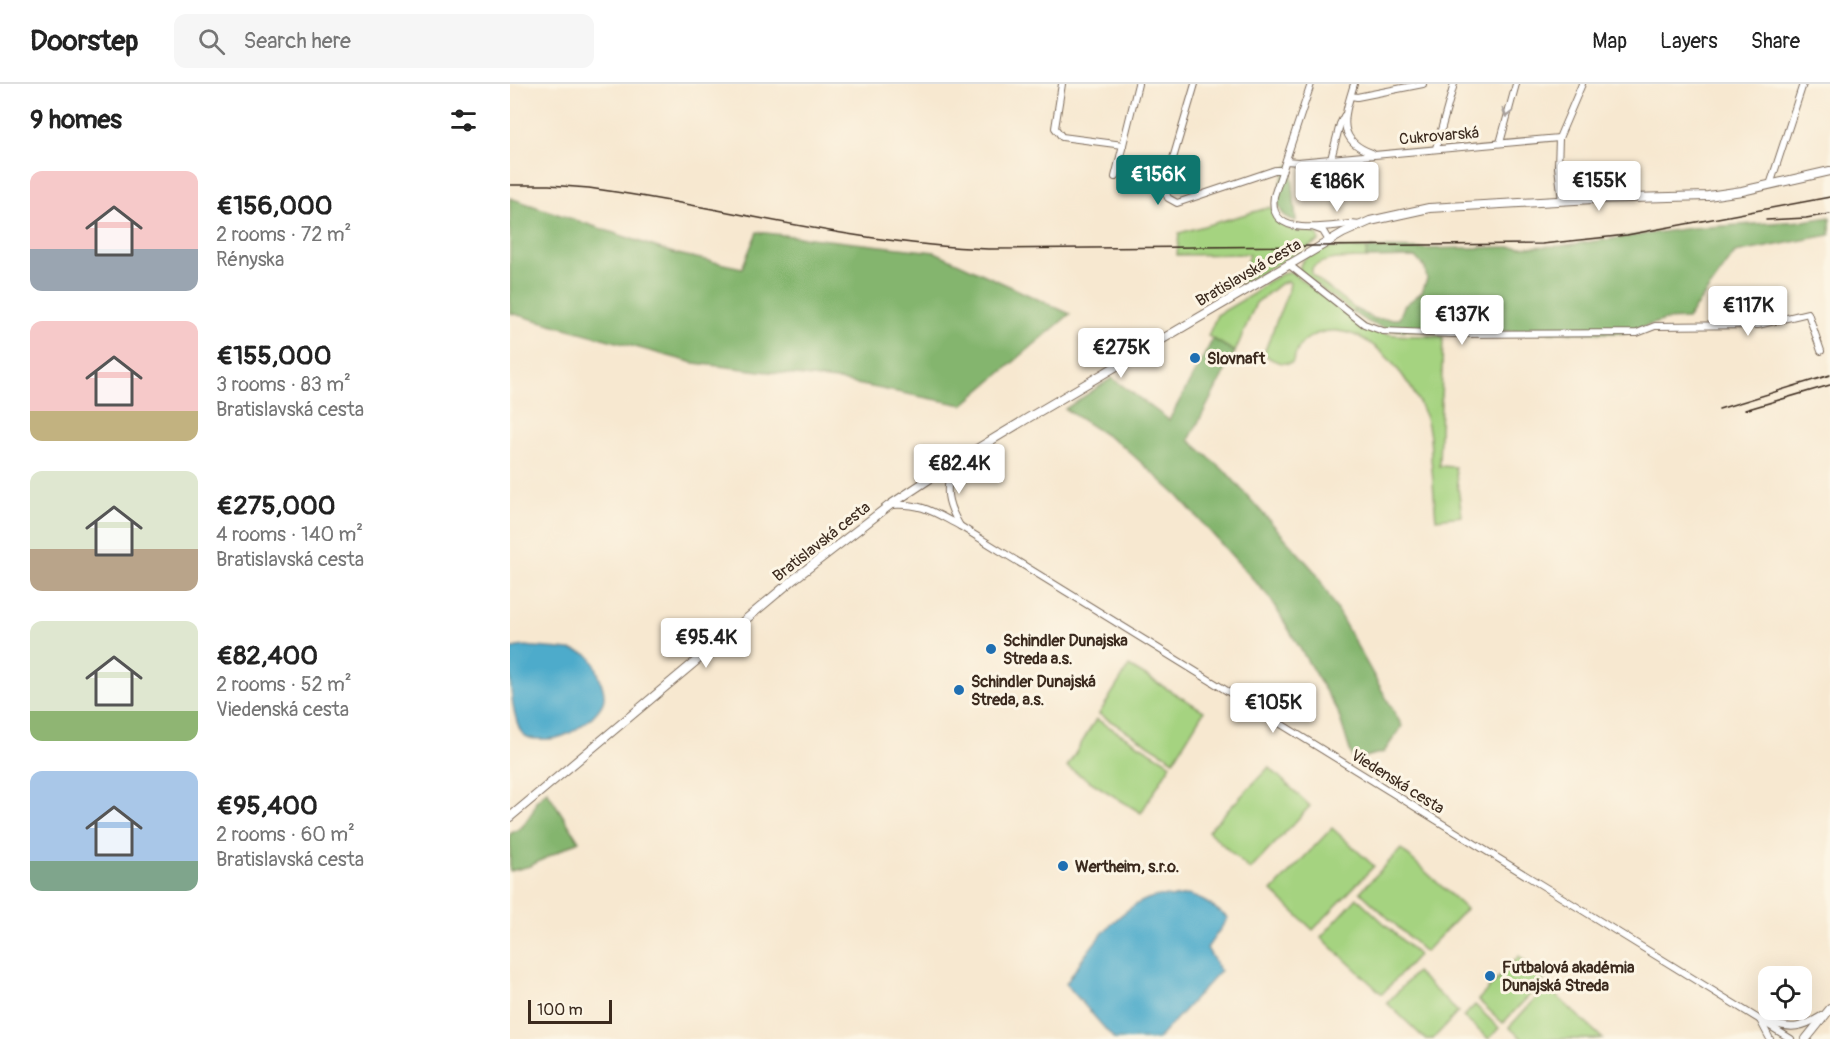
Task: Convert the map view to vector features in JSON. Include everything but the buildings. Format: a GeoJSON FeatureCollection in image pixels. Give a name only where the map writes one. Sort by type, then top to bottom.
{"type":"FeatureCollection","features":[{"type":"Feature","properties":{"kind":"street"},"geometry":{"type":"LineString","coordinates":[[1062,84],[1055,128],[1062,137],[1123,145]]}},
{"type":"Feature","properties":{"kind":"street"},"geometry":{"type":"LineString","coordinates":[[1115,177],[1138,84]]}},
{"type":"Feature","properties":{"kind":"street"},"geometry":{"type":"LineString","coordinates":[[1195,84],[1164,189],[1168,198],[1177,203],[1275,170],[1282,170]]}},
{"type":"Feature","properties":{"kind":"street"},"geometry":{"type":"LineString","coordinates":[[1311,84],[1274,196],[1275,211],[1279,218],[1295,227],[1360,225]]}},
{"type":"Feature","properties":{"kind":"street"},"geometry":{"type":"LineString","coordinates":[[1331,159],[1354,84]]}},
{"type":"Feature","properties":{"kind":"street"},"geometry":{"type":"LineString","coordinates":[[1351,96],[1357,97],[1423,84]]}},
{"type":"Feature","properties":{"kind":"street"},"geometry":{"type":"LineString","coordinates":[[1436,148],[1454,84]]}},
{"type":"Feature","properties":{"kind":"street"},"geometry":{"type":"LineString","coordinates":[[1500,143],[1516,84]]}},
{"type":"Feature","properties":{"kind":"street"},"geometry":{"type":"LineString","coordinates":[[1562,201],[1558,167],[1559,138],[1582,84]]}},
{"type":"Feature","properties":{"kind":"street"},"geometry":{"type":"LineString","coordinates":[[1770,185],[1803,84]]}},
{"type":"Feature","properties":{"kind":"street"},"geometry":{"type":"LineString","coordinates":[[1345,115],[1345,127],[1352,140],[1365,151],[1376,154]]}},
{"type":"Feature","properties":{"kind":"street","name":"Cukrovarská"},"geometry":{"type":"LineString","coordinates":[[1286,161],[1298,162],[1559,138]]}},
{"type":"Feature","properties":{"kind":"street","name":"Bratislavská cesta"},"geometry":{"type":"LineString","coordinates":[[510,817],[794,579],[890,505],[952,464],[1288,264],[1360,225],[1407,212],[1451,205],[1708,196],[1742,191],[1830,171]]}},
{"type":"Feature","properties":{"kind":"street"},"geometry":{"type":"LineString","coordinates":[[1313,227],[1323,231],[1329,241]]}},
{"type":"Feature","properties":{"kind":"street"},"geometry":{"type":"LineString","coordinates":[[1288,264],[1364,324],[1383,331],[1452,334],[1637,333],[1655,326],[1758,325],[1808,313],[1821,351]]}},
{"type":"Feature","properties":{"kind":"street"},"geometry":{"type":"LineString","coordinates":[[952,464],[947,496],[951,510],[960,526]]}},
{"type":"Feature","properties":{"kind":"street","name":"Viedenská cesta"},"geometry":{"type":"LineString","coordinates":[[890,505],[906,504],[922,507],[960,526],[1758,1019]]}},
{"type":"Feature","properties":{"kind":"street"},"geometry":{"type":"LineString","coordinates":[[1760,1020],[1782,1026],[1798,1027],[1808,1024],[1829,1010]]}},
{"type":"Feature","properties":{"kind":"street"},"geometry":{"type":"LineString","coordinates":[[1806,1039],[1829,1010]]}},
{"type":"Feature","properties":{"kind":"street"},"geometry":{"type":"LineString","coordinates":[[1760,1020],[1770,1039]]}},
{"type":"Feature","properties":{"kind":"street","name":"Viedenská cesta"},"geometry":{"type":"LineString","coordinates":[[1760,1020],[1791,1039]]}},
{"type":"Feature","properties":{"kind":"green space"},"geometry":{"type":"Polygon","coordinates":[[[1288,165],[1291,165],[1296,221],[1287,217],[1279,205],[1279,189],[1288,165]]]}},
{"type":"Feature","properties":{"kind":"green space"},"geometry":{"type":"Polygon","coordinates":[[[510,198],[673,253],[742,268],[757,232],[935,252],[1070,314],[963,405],[836,380],[694,363],[510,313],[510,198]]]}},
{"type":"Feature","properties":{"kind":"green space"},"geometry":{"type":"Polygon","coordinates":[[[1271,207],[1275,216],[1285,226],[1318,234],[1319,241],[1240,284],[1249,254],[1177,255],[1179,233],[1271,207]]]}},
{"type":"Feature","properties":{"kind":"green space"},"geometry":{"type":"Polygon","coordinates":[[[1830,217],[1830,235],[1735,253],[1687,319],[1665,320],[1624,333],[1394,330],[1372,324],[1352,312],[1355,309],[1375,319],[1399,319],[1404,306],[1422,292],[1427,279],[1425,268],[1415,257],[1366,258],[1367,248],[1560,246],[1691,228],[1803,221],[1830,217]]]}},
{"type":"Feature","properties":{"kind":"green space"},"geometry":{"type":"Polygon","coordinates":[[[1367,248],[1366,258],[1331,260],[1312,268],[1312,275],[1355,309],[1352,312],[1300,272],[1303,261],[1321,249],[1367,248]]]}},
{"type":"Feature","properties":{"kind":"green space"},"geometry":{"type":"Polygon","coordinates":[[[1286,272],[1291,272],[1361,325],[1380,332],[1401,335],[1443,336],[1439,466],[1455,467],[1462,516],[1436,519],[1430,438],[1426,418],[1402,375],[1379,350],[1352,334],[1333,331],[1319,333],[1303,342],[1292,363],[1276,361],[1264,353],[1289,289],[1288,281],[1280,284],[1256,303],[1235,352],[1208,336],[1217,315],[1286,272]]]}},
{"type":"Feature","properties":{"kind":"green space"},"geometry":{"type":"Polygon","coordinates":[[[1213,339],[1235,352],[1189,440],[1227,473],[1316,573],[1402,726],[1384,752],[1353,760],[1338,712],[1270,598],[1178,496],[1124,447],[1065,409],[1112,378],[1169,420],[1213,339]]]}},
{"type":"Feature","properties":{"kind":"green space"},"geometry":{"type":"Polygon","coordinates":[[[1129,666],[1204,711],[1174,760],[1099,714],[1129,666]]]}},
{"type":"Feature","properties":{"kind":"green space"},"geometry":{"type":"Polygon","coordinates":[[[1096,719],[1171,764],[1141,813],[1067,767],[1096,719]]]}},
{"type":"Feature","properties":{"kind":"green space"},"geometry":{"type":"Polygon","coordinates":[[[1269,767],[1310,806],[1250,870],[1208,831],[1269,767]]]}},
{"type":"Feature","properties":{"kind":"green space"},"geometry":{"type":"Polygon","coordinates":[[[547,791],[579,841],[530,866],[510,871],[510,834],[522,827],[533,811],[536,801],[547,791]]]}},
{"type":"Feature","properties":{"kind":"green space"},"geometry":{"type":"Polygon","coordinates":[[[1332,828],[1374,866],[1313,930],[1272,891],[1332,828]]]}},
{"type":"Feature","properties":{"kind":"green space"},"geometry":{"type":"Polygon","coordinates":[[[1401,849],[1466,909],[1425,952],[1360,892],[1401,849]]]}},
{"type":"Feature","properties":{"kind":"green space"},"geometry":{"type":"Polygon","coordinates":[[[1357,898],[1418,955],[1382,994],[1321,937],[1357,898]]]}},
{"type":"Feature","properties":{"kind":"green space"},"geometry":{"type":"Polygon","coordinates":[[[1519,956],[1544,980],[1503,1023],[1478,1000],[1519,956]]]}},
{"type":"Feature","properties":{"kind":"green space"},"geometry":{"type":"Polygon","coordinates":[[[1416,972],[1458,1012],[1433,1039],[1425,1039],[1387,1003],[1416,972]]]}},
{"type":"Feature","properties":{"kind":"green space"},"geometry":{"type":"Polygon","coordinates":[[[1547,987],[1603,1039],[1522,1039],[1509,1027],[1547,987]]]}},
{"type":"Feature","properties":{"kind":"green space"},"geometry":{"type":"Polygon","coordinates":[[[1475,1005],[1499,1028],[1489,1039],[1463,1017],[1475,1005]]]}},
{"type":"Feature","properties":{"kind":"water"},"geometry":{"type":"Polygon","coordinates":[[[526,646],[577,651],[589,656],[594,662],[603,690],[603,703],[592,717],[568,734],[547,739],[533,739],[520,730],[512,702],[510,649],[526,646]]]}},
{"type":"Feature","properties":{"kind":"water"},"geometry":{"type":"Polygon","coordinates":[[[1187,895],[1204,901],[1228,918],[1207,948],[1220,971],[1158,1039],[1114,1039],[1066,984],[1093,944],[1117,918],[1145,900],[1159,896],[1187,895]]]}},
{"type":"Feature","properties":{"kind":"railway"},"geometry":{"type":"LineString","coordinates":[[510,185],[589,188],[887,240],[988,249],[1542,244],[1627,235],[1830,197]]}},
{"type":"Feature","properties":{"kind":"railway"},"geometry":{"type":"LineString","coordinates":[[1766,220],[1830,214]]}},
{"type":"Feature","properties":{"kind":"railway"},"geometry":{"type":"LineString","coordinates":[[1719,409],[1830,375]]}},
{"type":"Feature","properties":{"kind":"railway"},"geometry":{"type":"LineString","coordinates":[[1745,410],[1830,385]]}},
{"type":"Feature","properties":{"kind":"place","name":"Slovnaft"},"geometry":{"type":"Point","coordinates":[1195,358]}},
{"type":"Feature","properties":{"kind":"place","name":"Schindler Dunajska Streda a.s."},"geometry":{"type":"Point","coordinates":[991,649]}},
{"type":"Feature","properties":{"kind":"place","name":"Schindler Dunajská Streda, a.s."},"geometry":{"type":"Point","coordinates":[959,690]}},
{"type":"Feature","properties":{"kind":"place","name":"Wertheim, s.r.o."},"geometry":{"type":"Point","coordinates":[1063,866]}},
{"type":"Feature","properties":{"kind":"place","name":"Futbalová akadémia Dunajská Streda"},"geometry":{"type":"Point","coordinates":[1490,976]}}]}
